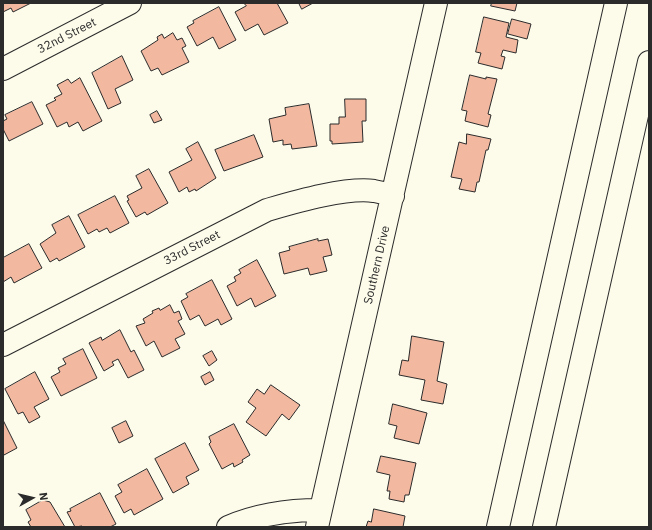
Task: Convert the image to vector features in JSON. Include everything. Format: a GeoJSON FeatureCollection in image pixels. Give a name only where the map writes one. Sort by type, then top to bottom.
{"type":"FeatureCollection","features":[{"type":"Feature","properties":{"kind":"main road","name":"32nd Street"},"geometry":{"type":"LineString","coordinates":[[3,69],[130,3]]}},
{"type":"Feature","properties":{"kind":"main road","name":"Southern Drive"},"geometry":{"type":"LineString","coordinates":[[318,518],[436,3]]}},
{"type":"Feature","properties":{"kind":"main road"},"geometry":{"type":"LineString","coordinates":[[498,527],[616,3]]}},
{"type":"Feature","properties":{"kind":"main road"},"geometry":{"type":"LineString","coordinates":[[544,527],[649,62]]}},
{"type":"Feature","properties":{"kind":"main road","name":"33rd Street"},"geometry":{"type":"LineString","coordinates":[[3,346],[267,210],[313,198],[359,191],[374,191],[393,196]]}},
{"type":"Feature","properties":{"kind":"main road"},"geometry":{"type":"LineString","coordinates":[[228,527],[265,515],[293,510],[318,518]]}},
{"type":"Feature","properties":{"kind":"building"},"geometry":{"type":"Polygon","coordinates":[[[3,3],[31,3],[13,12],[11,8],[3,12],[3,3]]]}},
{"type":"Feature","properties":{"kind":"building"},"geometry":{"type":"Polygon","coordinates":[[[244,3],[277,3],[288,23],[264,35],[258,24],[245,31],[235,12],[246,6],[244,3]]]}},
{"type":"Feature","properties":{"kind":"building"},"geometry":{"type":"Polygon","coordinates":[[[299,3],[313,3],[302,9],[299,3]]]}},
{"type":"Feature","properties":{"kind":"building"},"geometry":{"type":"Polygon","coordinates":[[[492,3],[517,3],[515,11],[491,6],[492,3]]]}},
{"type":"Feature","properties":{"kind":"building"},"geometry":{"type":"Polygon","coordinates":[[[219,7],[236,40],[219,49],[213,37],[197,46],[187,27],[194,23],[193,21],[219,7]]]}},
{"type":"Feature","properties":{"kind":"building"},"geometry":{"type":"Polygon","coordinates":[[[484,17],[509,23],[506,37],[518,40],[516,53],[503,50],[501,56],[505,57],[502,69],[478,63],[481,53],[476,52],[484,17]]]}},
{"type":"Feature","properties":{"kind":"building"},"geometry":{"type":"Polygon","coordinates":[[[512,19],[531,24],[527,39],[508,34],[512,19]]]}},
{"type":"Feature","properties":{"kind":"building"},"geometry":{"type":"Polygon","coordinates":[[[173,33],[177,40],[182,38],[186,46],[182,48],[189,62],[162,75],[158,68],[151,71],[141,51],[158,40],[157,37],[162,34],[164,38],[173,33]]]}},
{"type":"Feature","properties":{"kind":"building"},"geometry":{"type":"Polygon","coordinates":[[[122,56],[133,80],[115,89],[121,103],[108,109],[92,73],[122,56]]]}},
{"type":"Feature","properties":{"kind":"building"},"geometry":{"type":"Polygon","coordinates":[[[470,75],[486,79],[486,77],[497,79],[488,114],[491,115],[488,127],[465,121],[467,111],[462,110],[470,75]]]}},
{"type":"Feature","properties":{"kind":"building"},"geometry":{"type":"Polygon","coordinates":[[[80,78],[102,121],[83,131],[78,122],[69,127],[67,122],[57,127],[46,105],[56,100],[54,98],[62,94],[57,85],[68,79],[71,83],[80,78]]]}},
{"type":"Feature","properties":{"kind":"building"},"geometry":{"type":"Polygon","coordinates":[[[345,99],[366,99],[366,121],[362,121],[363,142],[332,144],[332,141],[330,141],[330,124],[339,124],[339,117],[345,117],[345,99]]]}},
{"type":"Feature","properties":{"kind":"building"},"geometry":{"type":"Polygon","coordinates":[[[32,102],[43,124],[9,141],[3,129],[3,121],[7,119],[5,115],[32,102]]]}},
{"type":"Feature","properties":{"kind":"building"},"geometry":{"type":"Polygon","coordinates":[[[309,104],[317,146],[292,149],[291,144],[283,145],[283,140],[273,142],[269,119],[286,115],[285,108],[309,104]]]}},
{"type":"Feature","properties":{"kind":"building"},"geometry":{"type":"Polygon","coordinates":[[[157,111],[162,120],[154,123],[150,115],[157,111]]]}},
{"type":"Feature","properties":{"kind":"building"},"geometry":{"type":"Polygon","coordinates":[[[467,134],[491,139],[488,150],[486,150],[479,182],[477,182],[475,192],[459,189],[462,179],[451,177],[459,142],[466,144],[467,134]]]}},
{"type":"Feature","properties":{"kind":"building"},"geometry":{"type":"Polygon","coordinates":[[[254,135],[263,157],[224,171],[215,150],[254,135]]]}},
{"type":"Feature","properties":{"kind":"building"},"geometry":{"type":"Polygon","coordinates":[[[198,142],[216,178],[196,191],[195,189],[189,192],[187,187],[179,192],[169,172],[192,160],[186,149],[198,142]]]}},
{"type":"Feature","properties":{"kind":"building"},"geometry":{"type":"Polygon","coordinates":[[[149,169],[168,203],[147,215],[145,212],[136,217],[127,201],[129,200],[127,196],[142,188],[136,176],[149,169]]]}},
{"type":"Feature","properties":{"kind":"building"},"geometry":{"type":"Polygon","coordinates":[[[115,196],[129,223],[110,233],[107,228],[99,232],[97,229],[88,234],[78,215],[115,196]]]}},
{"type":"Feature","properties":{"kind":"building"},"geometry":{"type":"Polygon","coordinates":[[[69,216],[85,247],[59,261],[57,258],[50,262],[40,244],[56,233],[52,225],[69,216]]]}},
{"type":"Feature","properties":{"kind":"building"},"geometry":{"type":"Polygon","coordinates":[[[318,239],[318,241],[328,239],[332,255],[323,257],[327,271],[310,275],[308,268],[284,274],[279,253],[290,250],[289,247],[318,239]]]}},
{"type":"Feature","properties":{"kind":"building"},"geometry":{"type":"Polygon","coordinates":[[[29,244],[42,268],[14,283],[11,277],[3,282],[3,258],[29,244]]]}},
{"type":"Feature","properties":{"kind":"building"},"geometry":{"type":"Polygon","coordinates":[[[257,260],[276,296],[255,307],[251,298],[237,306],[227,286],[236,281],[234,277],[241,273],[239,270],[257,260]]]}},
{"type":"Feature","properties":{"kind":"building"},"geometry":{"type":"Polygon","coordinates":[[[212,280],[232,319],[221,325],[218,319],[205,326],[199,315],[190,320],[181,301],[188,297],[186,294],[212,280]]]}},
{"type":"Feature","properties":{"kind":"building"},"geometry":{"type":"Polygon","coordinates":[[[170,305],[174,313],[179,311],[182,319],[178,321],[185,334],[175,339],[180,348],[162,357],[154,341],[146,346],[136,326],[145,323],[143,319],[153,313],[152,311],[159,308],[160,310],[170,305]]]}},
{"type":"Feature","properties":{"kind":"building"},"geometry":{"type":"Polygon","coordinates":[[[120,330],[131,352],[134,350],[144,370],[128,378],[118,359],[112,362],[114,365],[104,371],[89,343],[101,337],[102,340],[120,330]]]}},
{"type":"Feature","properties":{"kind":"building"},"geometry":{"type":"Polygon","coordinates":[[[412,336],[444,342],[437,381],[447,384],[443,404],[421,400],[425,380],[399,375],[402,360],[408,361],[412,336]]]}},
{"type":"Feature","properties":{"kind":"building"},"geometry":{"type":"Polygon","coordinates":[[[83,349],[97,378],[61,396],[51,377],[60,372],[58,368],[66,364],[63,359],[83,349]]]}},
{"type":"Feature","properties":{"kind":"building"},"geometry":{"type":"Polygon","coordinates":[[[212,351],[217,360],[209,366],[203,356],[212,351]]]}},
{"type":"Feature","properties":{"kind":"building"},"geometry":{"type":"Polygon","coordinates":[[[35,372],[49,399],[34,407],[40,417],[29,423],[23,412],[18,414],[5,389],[35,372]]]}},
{"type":"Feature","properties":{"kind":"building"},"geometry":{"type":"Polygon","coordinates":[[[210,372],[214,380],[205,385],[201,377],[210,372]]]}},
{"type":"Feature","properties":{"kind":"building"},"geometry":{"type":"Polygon","coordinates":[[[271,385],[300,405],[289,420],[282,414],[266,436],[246,422],[256,408],[248,402],[257,389],[264,394],[271,385]]]}},
{"type":"Feature","properties":{"kind":"building"},"geometry":{"type":"Polygon","coordinates":[[[393,404],[427,413],[419,444],[394,438],[397,426],[389,424],[393,404]]]}},
{"type":"Feature","properties":{"kind":"building"},"geometry":{"type":"Polygon","coordinates":[[[3,420],[17,448],[4,455],[3,452],[3,420]]]}},
{"type":"Feature","properties":{"kind":"building"},"geometry":{"type":"Polygon","coordinates":[[[126,421],[133,436],[119,443],[112,428],[126,421]]]}},
{"type":"Feature","properties":{"kind":"building"},"geometry":{"type":"Polygon","coordinates":[[[234,424],[250,455],[242,460],[243,462],[234,467],[233,463],[222,469],[209,444],[211,442],[209,437],[234,424]]]}},
{"type":"Feature","properties":{"kind":"building"},"geometry":{"type":"Polygon","coordinates":[[[185,443],[199,470],[186,477],[189,484],[173,493],[155,459],[185,443]]]}},
{"type":"Feature","properties":{"kind":"building"},"geometry":{"type":"Polygon","coordinates":[[[381,456],[416,463],[409,495],[405,495],[404,502],[389,499],[390,491],[387,491],[390,475],[377,472],[381,456]]]}},
{"type":"Feature","properties":{"kind":"building"},"geometry":{"type":"Polygon","coordinates":[[[147,469],[163,499],[134,515],[131,509],[124,513],[115,496],[122,492],[118,485],[147,469]]]}},
{"type":"Feature","properties":{"kind":"building"},"geometry":{"type":"Polygon","coordinates":[[[100,493],[116,524],[110,527],[75,527],[67,512],[100,493]]]}},
{"type":"Feature","properties":{"kind":"building"},"geometry":{"type":"Polygon","coordinates":[[[43,500],[50,502],[65,527],[31,527],[28,522],[31,520],[26,510],[43,500]]]}},
{"type":"Feature","properties":{"kind":"building"},"geometry":{"type":"Polygon","coordinates":[[[374,509],[405,516],[403,527],[366,527],[368,521],[371,522],[374,509]]]}}]}
